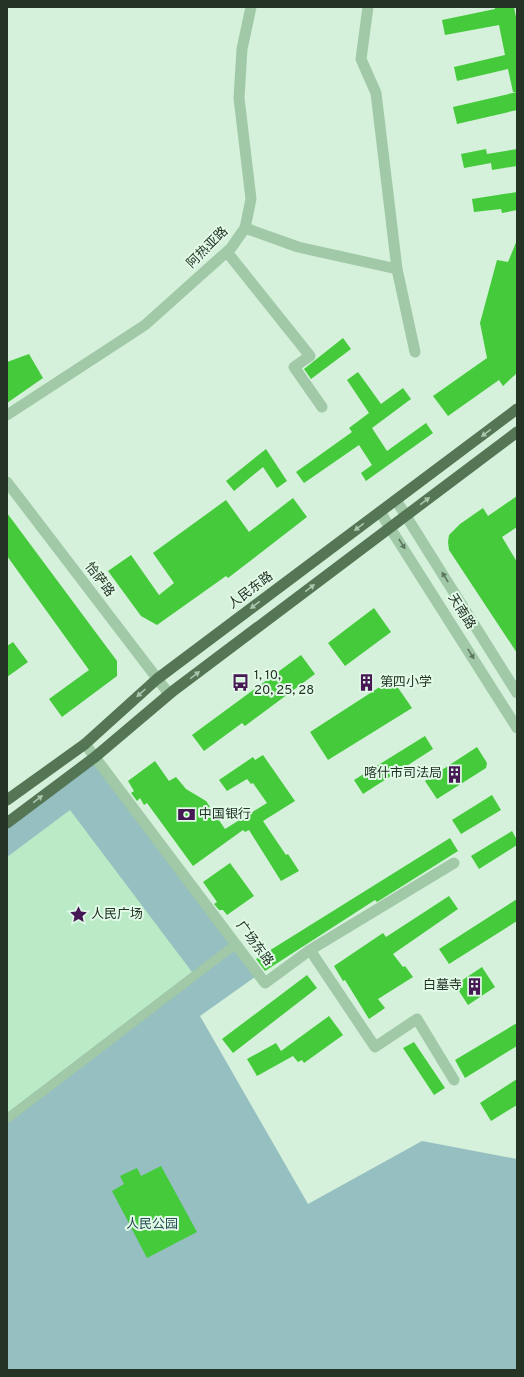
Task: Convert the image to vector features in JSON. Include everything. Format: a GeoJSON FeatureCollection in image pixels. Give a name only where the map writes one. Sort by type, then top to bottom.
{"type":"FeatureCollection","features":[{"type":"Feature","properties":{"kind":"main road","name":"人民东路"},"geometry":{"type":"LineString","coordinates":[[7,800],[85,744],[158,678],[517,409]]}},
{"type":"Feature","properties":{"kind":"main road"},"geometry":{"type":"LineString","coordinates":[[7,823],[95,757],[169,694],[517,432]]}},
{"type":"Feature","properties":{"kind":"street","name":"阿热亚路"},"geometry":{"type":"LineString","coordinates":[[7,415],[145,325],[227,252],[245,228],[251,198],[239,98],[242,49],[251,7]]}},
{"type":"Feature","properties":{"kind":"street"},"geometry":{"type":"LineString","coordinates":[[368,7],[361,59],[376,93],[397,269],[415,352]]}},
{"type":"Feature","properties":{"kind":"street"},"geometry":{"type":"LineString","coordinates":[[245,228],[298,247],[397,269]]}},
{"type":"Feature","properties":{"kind":"street"},"geometry":{"type":"LineString","coordinates":[[227,252],[310,356],[294,367],[322,407]]}},
{"type":"Feature","properties":{"kind":"street","name":"恰萨路"},"geometry":{"type":"LineString","coordinates":[[7,482],[169,694]]}},
{"type":"Feature","properties":{"kind":"street","name":"天南路"},"geometry":{"type":"LineString","coordinates":[[396,500],[517,693]]}},
{"type":"Feature","properties":{"kind":"street","name":"天南路"},"geometry":{"type":"LineString","coordinates":[[380,512],[391,527],[517,728]]}},
{"type":"Feature","properties":{"kind":"street","name":"广场东路"},"geometry":{"type":"LineString","coordinates":[[85,744],[265,983],[310,950],[454,862]]}},
{"type":"Feature","properties":{"kind":"street"},"geometry":{"type":"LineString","coordinates":[[7,1119],[236,944]]}},
{"type":"Feature","properties":{"kind":"street"},"geometry":{"type":"LineString","coordinates":[[310,950],[375,1047],[417,1019],[454,1080]]}},
{"type":"Feature","properties":{"kind":"green space","name":"人民公园"},"geometry":{"type":"Polygon","coordinates":[[[95,757],[259,974],[200,1016],[308,1204],[422,1141],[517,1159],[517,1370],[7,1370],[7,823],[95,757]]]}},
{"type":"Feature","properties":{"kind":"shaded area","name":"人民广场"},"geometry":{"type":"Polygon","coordinates":[[[70,810],[192,972],[7,1113],[7,857],[70,810]]]}},
{"type":"Feature","properties":{"kind":"building"},"geometry":{"type":"Polygon","coordinates":[[[495,7],[514,7],[517,22],[517,92],[513,92],[508,69],[457,81],[454,67],[505,55],[499,25],[445,35],[442,20],[495,9],[495,7]]]}},
{"type":"Feature","properties":{"kind":"building"},"geometry":{"type":"Polygon","coordinates":[[[517,92],[517,110],[457,124],[453,107],[517,92]]]}},
{"type":"Feature","properties":{"kind":"building"},"geometry":{"type":"Polygon","coordinates":[[[486,149],[487,154],[517,149],[517,166],[492,170],[491,163],[464,168],[461,154],[486,149]]]}},
{"type":"Feature","properties":{"kind":"building"},"geometry":{"type":"Polygon","coordinates":[[[517,192],[517,210],[502,213],[501,209],[474,212],[472,199],[517,192]]]}},
{"type":"Feature","properties":{"kind":"building"},"geometry":{"type":"Polygon","coordinates":[[[517,240],[517,373],[503,386],[499,380],[448,416],[433,396],[487,358],[480,323],[497,260],[508,262],[517,240]]]}},
{"type":"Feature","properties":{"kind":"building"},"geometry":{"type":"Polygon","coordinates":[[[343,338],[351,349],[311,379],[304,369],[343,338]]]}},
{"type":"Feature","properties":{"kind":"building"},"geometry":{"type":"Polygon","coordinates":[[[29,354],[43,378],[7,403],[7,362],[29,354]]]}},
{"type":"Feature","properties":{"kind":"building"},"geometry":{"type":"Polygon","coordinates":[[[358,372],[381,404],[403,388],[411,399],[372,428],[387,451],[426,423],[433,433],[366,481],[361,473],[372,465],[359,445],[304,483],[296,472],[352,432],[349,428],[369,413],[347,380],[358,372]]]}},
{"type":"Feature","properties":{"kind":"building"},"geometry":{"type":"Polygon","coordinates":[[[266,449],[287,481],[277,488],[263,467],[234,491],[226,481],[266,449]]]}},
{"type":"Feature","properties":{"kind":"building"},"geometry":{"type":"Polygon","coordinates":[[[517,496],[517,527],[502,537],[517,562],[517,653],[449,550],[448,542],[449,535],[460,524],[483,508],[488,516],[517,496]]]}},
{"type":"Feature","properties":{"kind":"building"},"geometry":{"type":"Polygon","coordinates":[[[293,498],[307,517],[228,578],[226,576],[157,625],[141,616],[108,571],[131,555],[159,595],[174,583],[153,553],[226,500],[249,532],[293,498]]]}},
{"type":"Feature","properties":{"kind":"building"},"geometry":{"type":"Polygon","coordinates":[[[7,513],[117,661],[117,676],[62,717],[49,699],[89,670],[7,556],[7,513]]]}},
{"type":"Feature","properties":{"kind":"building"},"geometry":{"type":"Polygon","coordinates":[[[374,608],[391,632],[345,666],[328,643],[374,608]]]}},
{"type":"Feature","properties":{"kind":"building"},"geometry":{"type":"Polygon","coordinates":[[[13,642],[28,662],[7,677],[7,646],[13,642]]]}},
{"type":"Feature","properties":{"kind":"building"},"geometry":{"type":"Polygon","coordinates":[[[301,655],[315,674],[245,726],[242,723],[204,751],[192,735],[301,655]]]}},
{"type":"Feature","properties":{"kind":"building","name":"第四小学"},"geometry":{"type":"Polygon","coordinates":[[[392,679],[412,708],[328,760],[310,732],[392,679]]]}},
{"type":"Feature","properties":{"kind":"building","name":"第四小学"},"geometry":{"type":"Polygon","coordinates":[[[425,736],[433,749],[363,794],[354,780],[425,736]]]}},
{"type":"Feature","properties":{"kind":"building","name":"喀什市司法局"},"geometry":{"type":"Polygon","coordinates":[[[477,747],[487,763],[486,768],[437,799],[425,781],[477,747]]]}},
{"type":"Feature","properties":{"kind":"building"},"geometry":{"type":"Polygon","coordinates":[[[263,755],[295,801],[263,821],[286,855],[288,854],[299,871],[281,881],[249,830],[245,832],[243,830],[193,866],[147,803],[144,805],[140,798],[137,801],[131,793],[134,791],[128,781],[155,761],[169,781],[176,777],[186,789],[206,801],[225,829],[267,803],[253,783],[251,784],[247,779],[227,791],[219,780],[253,757],[255,760],[263,755]]]}},
{"type":"Feature","properties":{"kind":"building"},"geometry":{"type":"Polygon","coordinates":[[[492,795],[501,810],[461,834],[452,820],[492,795]]]}},
{"type":"Feature","properties":{"kind":"building"},"geometry":{"type":"Polygon","coordinates":[[[512,831],[517,840],[517,845],[479,869],[471,856],[512,831]]]}},
{"type":"Feature","properties":{"kind":"building"},"geometry":{"type":"Polygon","coordinates":[[[450,838],[458,851],[377,902],[375,900],[265,971],[256,959],[450,838]]]}},
{"type":"Feature","properties":{"kind":"building"},"geometry":{"type":"Polygon","coordinates":[[[230,863],[254,896],[227,915],[223,910],[219,910],[214,904],[217,902],[203,882],[230,863]]]}},
{"type":"Feature","properties":{"kind":"building"},"geometry":{"type":"Polygon","coordinates":[[[449,896],[458,909],[393,954],[413,977],[378,999],[385,1008],[369,1019],[345,980],[343,981],[334,966],[383,933],[386,937],[449,896]]]}},
{"type":"Feature","properties":{"kind":"building"},"geometry":{"type":"Polygon","coordinates":[[[517,899],[517,921],[449,964],[439,949],[517,899]]]}},
{"type":"Feature","properties":{"kind":"building","name":"白墓寺"},"geometry":{"type":"Polygon","coordinates":[[[482,967],[495,987],[468,1005],[455,985],[482,967]]]}},
{"type":"Feature","properties":{"kind":"building"},"geometry":{"type":"Polygon","coordinates":[[[307,975],[317,988],[233,1053],[222,1039],[307,975]]]}},
{"type":"Feature","properties":{"kind":"building"},"geometry":{"type":"Polygon","coordinates":[[[329,1016],[343,1035],[304,1063],[302,1060],[298,1062],[293,1056],[257,1076],[247,1059],[276,1043],[281,1051],[329,1016]]]}},
{"type":"Feature","properties":{"kind":"building"},"geometry":{"type":"Polygon","coordinates":[[[517,1023],[517,1046],[465,1078],[455,1060],[517,1023]]]}},
{"type":"Feature","properties":{"kind":"building"},"geometry":{"type":"Polygon","coordinates":[[[414,1042],[445,1088],[434,1095],[403,1048],[414,1042]]]}},
{"type":"Feature","properties":{"kind":"building"},"geometry":{"type":"Polygon","coordinates":[[[517,1079],[517,1105],[491,1121],[480,1103],[517,1079]]]}},
{"type":"Feature","properties":{"kind":"building"},"geometry":{"type":"Polygon","coordinates":[[[161,1166],[197,1232],[147,1258],[112,1191],[124,1184],[120,1176],[137,1168],[141,1176],[161,1166]]]}},
{"type":"Feature","properties":{"kind":"place","name":"1, 10, 20, 25, 28"},"geometry":{"type":"Point","coordinates":[241,683]}},
{"type":"Feature","properties":{"kind":"place","name":"第四小学"},"geometry":{"type":"Point","coordinates":[367,683]}},
{"type":"Feature","properties":{"kind":"place","name":"喀什市司法局"},"geometry":{"type":"Point","coordinates":[455,774]}},
{"type":"Feature","properties":{"kind":"place","name":"中国银行"},"geometry":{"type":"Point","coordinates":[186,815]}},
{"type":"Feature","properties":{"kind":"place","name":"人民广场"},"geometry":{"type":"Point","coordinates":[78,915]}},
{"type":"Feature","properties":{"kind":"place","name":"白墓寺"},"geometry":{"type":"Point","coordinates":[475,986]}}]}
